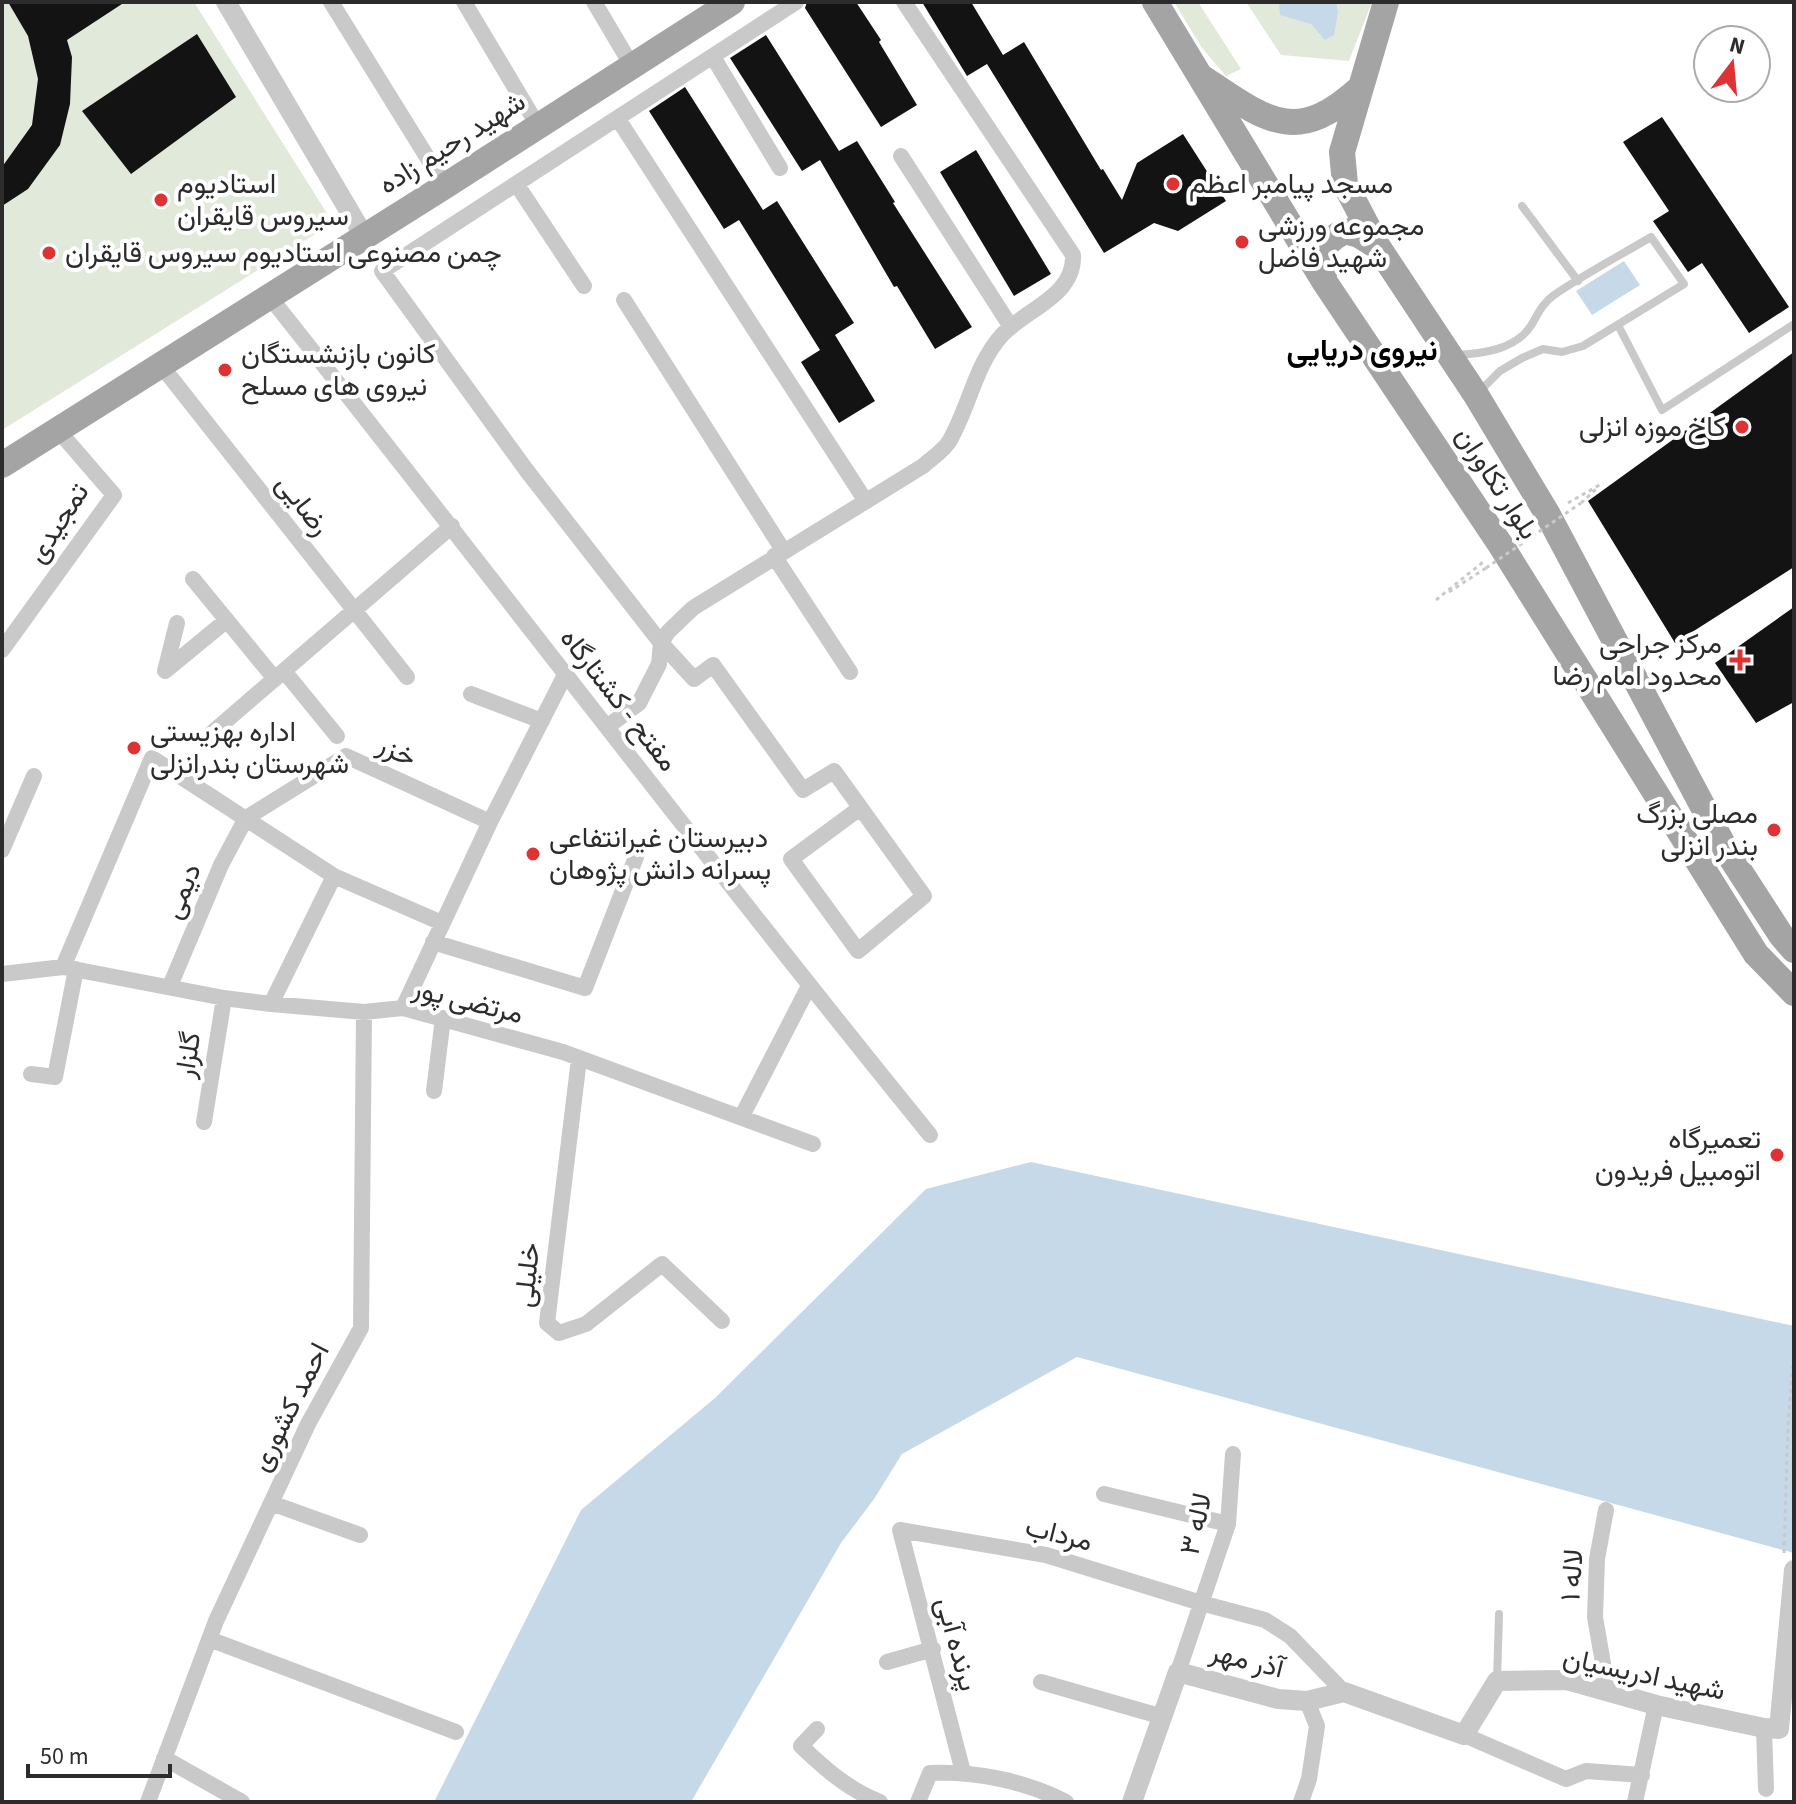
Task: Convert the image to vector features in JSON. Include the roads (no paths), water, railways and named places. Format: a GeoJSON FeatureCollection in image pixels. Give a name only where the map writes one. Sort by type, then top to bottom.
{"type":"FeatureCollection","features":[{"type":"Feature","properties":{"kind":"main road","name":"شهید رحیم زاده"},"geometry":{"type":"LineString","coordinates":[[2,465],[732,2]]}},
{"type":"Feature","properties":{"kind":"main road","name":"بلوار تکاوران"},"geometry":{"type":"LineString","coordinates":[[1155,2],[1196,74],[1494,558],[1756,954],[1794,993]]}},
{"type":"Feature","properties":{"kind":"main road"},"geometry":{"type":"LineString","coordinates":[[1196,74],[1257,114],[1288,123],[1307,122],[1333,111],[1361,87],[1386,2]]}},
{"type":"Feature","properties":{"kind":"main road","name":"بلوار تکاوران"},"geometry":{"type":"LineString","coordinates":[[1361,87],[1342,152],[1345,184],[1378,247],[1476,395],[1548,515],[1726,850],[1794,950]]}},
{"type":"Feature","properties":{"kind":"main road"},"geometry":{"type":"LineString","coordinates":[[1324,281],[1323,249],[1332,238],[1345,231],[1359,235],[1378,247]]}},
{"type":"Feature","properties":{"kind":"street"},"geometry":{"type":"LineString","coordinates":[[226,2],[364,236]]}},
{"type":"Feature","properties":{"kind":"street"},"geometry":{"type":"LineString","coordinates":[[331,2],[445,186]]}},
{"type":"Feature","properties":{"kind":"street"},"geometry":{"type":"LineString","coordinates":[[464,2],[538,126]]}},
{"type":"Feature","properties":{"kind":"street"},"geometry":{"type":"LineString","coordinates":[[594,2],[632,66]]}},
{"type":"Feature","properties":{"kind":"street"},"geometry":{"type":"LineString","coordinates":[[796,2],[382,271],[527,471],[661,643],[694,679],[713,665],[803,790],[834,771],[924,896],[858,951],[791,859],[860,808]]}},
{"type":"Feature","properties":{"kind":"street"},"geometry":{"type":"LineString","coordinates":[[607,727],[639,703],[659,664],[661,643],[693,608],[923,466],[949,443],[990,350],[1011,327],[1065,285],[1074,270],[1073,255],[904,2]]}},
{"type":"Feature","properties":{"kind":"street"},"geometry":{"type":"LineString","coordinates":[[713,57],[780,168]]}},
{"type":"Feature","properties":{"kind":"street"},"geometry":{"type":"LineString","coordinates":[[618,119],[865,500]]}},
{"type":"Feature","properties":{"kind":"street"},"geometry":{"type":"LineString","coordinates":[[901,156],[1011,327]]}},
{"type":"Feature","properties":{"kind":"street"},"geometry":{"type":"LineString","coordinates":[[517,185],[584,286]]}},
{"type":"Feature","properties":{"kind":"street","name":"مفتح - کشتارگاه"},"geometry":{"type":"LineString","coordinates":[[269,296],[809,986],[930,1135]]}},
{"type":"Feature","properties":{"kind":"street"},"geometry":{"type":"LineString","coordinates":[[624,300],[850,672]]}},
{"type":"Feature","properties":{"kind":"street","name":"رضایی"},"geometry":{"type":"LineString","coordinates":[[160,364],[407,677]]}},
{"type":"Feature","properties":{"kind":"street","name":"تمجیدی"},"geometry":{"type":"LineString","coordinates":[[2,650],[114,495],[57,429]]}},
{"type":"Feature","properties":{"kind":"street"},"geometry":{"type":"LineString","coordinates":[[206,738],[452,526]]}},
{"type":"Feature","properties":{"kind":"street"},"geometry":{"type":"LineString","coordinates":[[193,579],[227,620],[337,736]]}},
{"type":"Feature","properties":{"kind":"street"},"geometry":{"type":"LineString","coordinates":[[177,623],[165,671],[227,620]]}},
{"type":"Feature","properties":{"kind":"street"},"geometry":{"type":"LineString","coordinates":[[403,1008],[490,822],[566,673]]}},
{"type":"Feature","properties":{"kind":"street"},"geometry":{"type":"LineString","coordinates":[[471,694],[542,721]]}},
{"type":"Feature","properties":{"kind":"street","name":"خزر"},"geometry":{"type":"LineString","coordinates":[[246,818],[346,756],[490,822]]}},
{"type":"Feature","properties":{"kind":"street"},"geometry":{"type":"LineString","coordinates":[[31,1074],[55,1077],[70,968],[152,758],[334,876],[442,923]]}},
{"type":"Feature","properties":{"kind":"street"},"geometry":{"type":"LineString","coordinates":[[2,850],[34,776]]}},
{"type":"Feature","properties":{"kind":"street","name":"دیمی"},"geometry":{"type":"LineString","coordinates":[[170,986],[221,865],[246,818]]}},
{"type":"Feature","properties":{"kind":"street"},"geometry":{"type":"LineString","coordinates":[[433,942],[585,988],[636,857]]}},
{"type":"Feature","properties":{"kind":"street"},"geometry":{"type":"LineString","coordinates":[[271,1004],[334,876]]}},
{"type":"Feature","properties":{"kind":"street","name":"مرتضی پور"},"geometry":{"type":"LineString","coordinates":[[2,974],[70,968],[271,1004],[364,1012],[403,1008],[563,1052],[813,1144]]}},
{"type":"Feature","properties":{"kind":"street"},"geometry":{"type":"LineString","coordinates":[[742,1116],[809,986]]}},
{"type":"Feature","properties":{"kind":"street","name":"گلزار"},"geometry":{"type":"LineString","coordinates":[[204,1122],[224,998]]}},
{"type":"Feature","properties":{"kind":"street","name":"احمد کشوری"},"geometry":{"type":"LineString","coordinates":[[148,1802],[209,1639],[308,1424],[361,1328],[364,1012]]}},
{"type":"Feature","properties":{"kind":"street"},"geometry":{"type":"LineString","coordinates":[[434,1091],[443,1018]]}},
{"type":"Feature","properties":{"kind":"street","name":"خلیلی"},"geometry":{"type":"LineString","coordinates":[[579,1059],[547,1323],[559,1333],[586,1324],[662,1264],[722,1321]]}},
{"type":"Feature","properties":{"kind":"street","name":"لاله ۳"},"geometry":{"type":"LineString","coordinates":[[1178,1672],[1228,1524],[1233,1454]]}},
{"type":"Feature","properties":{"kind":"street"},"geometry":{"type":"LineString","coordinates":[[1104,1494],[1228,1524]]}},
{"type":"Feature","properties":{"kind":"street"},"geometry":{"type":"LineString","coordinates":[[271,1503],[360,1535]]}},
{"type":"Feature","properties":{"kind":"street","name":"لاله ۱"},"geometry":{"type":"LineString","coordinates":[[1606,1510],[1597,1559],[1595,1617],[1608,1692]]}},
{"type":"Feature","properties":{"kind":"street","name":"مرداب"},"geometry":{"type":"LineString","coordinates":[[900,1530],[1046,1555],[1265,1620],[1290,1636],[1344,1692]]}},
{"type":"Feature","properties":{"kind":"street","name":"پرنده آبی"},"geometry":{"type":"LineString","coordinates":[[900,1530],[963,1772]]}},
{"type":"Feature","properties":{"kind":"street"},"geometry":{"type":"LineString","coordinates":[[1766,1789],[1779,1729],[1789,1565]]}},
{"type":"Feature","properties":{"kind":"street"},"geometry":{"type":"LineString","coordinates":[[209,1639],[456,1732]]}},
{"type":"Feature","properties":{"kind":"street"},"geometry":{"type":"LineString","coordinates":[[887,1662],[933,1649]]}},
{"type":"Feature","properties":{"kind":"street","name":"آذر مهر"},"geometry":{"type":"LineString","coordinates":[[1132,1802],[1178,1672],[1278,1699],[1307,1701],[1344,1692]]}},
{"type":"Feature","properties":{"kind":"street","name":"شهید ادریسیان"},"geometry":{"type":"LineString","coordinates":[[1497,1681],[1567,1680],[1656,1705],[1779,1729]]}},
{"type":"Feature","properties":{"kind":"street"},"geometry":{"type":"LineString","coordinates":[[1464,1735],[1497,1681]]}},
{"type":"Feature","properties":{"kind":"street"},"geometry":{"type":"LineString","coordinates":[[1041,1682],[1163,1717]]}},
{"type":"Feature","properties":{"kind":"street"},"geometry":{"type":"LineString","coordinates":[[1344,1692],[1464,1735],[1566,1779],[1586,1771],[1642,1775]]}},
{"type":"Feature","properties":{"kind":"street"},"geometry":{"type":"LineString","coordinates":[[1301,1802],[1309,1779],[1317,1726],[1307,1701]]}},
{"type":"Feature","properties":{"kind":"street"},"geometry":{"type":"LineString","coordinates":[[1635,1802],[1656,1705]]}},
{"type":"Feature","properties":{"kind":"street"},"geometry":{"type":"LineString","coordinates":[[817,1729],[801,1746],[831,1774],[864,1796],[880,1802]]}},
{"type":"Feature","properties":{"kind":"street"},"geometry":{"type":"LineString","coordinates":[[164,1758],[242,1802]]}},
{"type":"Feature","properties":{"kind":"street"},"geometry":{"type":"LineString","coordinates":[[918,1802],[930,1773],[963,1772],[1043,1790],[1066,1802]]}},
{"type":"Feature","properties":{"kind":"lane"},"geometry":{"type":"LineString","coordinates":[[1522,206],[1578,281]]}},
{"type":"Feature","properties":{"kind":"lane"},"geometry":{"type":"LineString","coordinates":[[1449,355],[1484,354],[1512,343],[1531,326],[1537,311],[1551,297],[1651,237],[1684,284],[1583,346],[1562,352],[1543,349],[1522,358],[1500,371],[1476,395]]}},
{"type":"Feature","properties":{"kind":"lane"},"geometry":{"type":"LineString","coordinates":[[1618,325],[1662,410],[1794,324]]}},
{"type":"Feature","properties":{"kind":"lane"},"geometry":{"type":"LineString","coordinates":[[1497,1681],[1499,1614]]}},
{"type":"Feature","properties":{"kind":"water"},"geometry":{"type":"Polygon","coordinates":[[[1279,2],[1336,2],[1338,12],[1334,35],[1325,40],[1311,24],[1280,15],[1279,2]]]}},
{"type":"Feature","properties":{"kind":"water"},"geometry":{"type":"Polygon","coordinates":[[[1624,261],[1640,285],[1592,315],[1576,291],[1624,261]]]}},
{"type":"Feature","properties":{"kind":"water"},"geometry":{"type":"Polygon","coordinates":[[[1031,1162],[1794,1326],[1794,1553],[1077,1357],[902,1454],[841,1543],[691,1802],[434,1802],[581,1510],[715,1398],[926,1189],[1031,1162]]]}},
{"type":"Feature","properties":{"kind":"place","name":"مسجد پیامبر اعظم"},"geometry":{"type":"Point","coordinates":[1173,184]}},
{"type":"Feature","properties":{"kind":"place","name":"استادیوم سیروس قایقران"},"geometry":{"type":"Point","coordinates":[161,200]}},
{"type":"Feature","properties":{"kind":"place","name":"مجموعه ورزشی شهید فاضل"},"geometry":{"type":"Point","coordinates":[1242,242]}},
{"type":"Feature","properties":{"kind":"place","name":"چمن مصنوعی استادیوم سیروس قایقران"},"geometry":{"type":"Point","coordinates":[49,253]}},
{"type":"Feature","properties":{"kind":"place","name":"کانون بازنشستگان نیروی های مسلح"},"geometry":{"type":"Point","coordinates":[225,370]}},
{"type":"Feature","properties":{"kind":"place","name":"کاخ موزه انزلی"},"geometry":{"type":"Point","coordinates":[1742,427]}},
{"type":"Feature","properties":{"kind":"place","name":"مرکز جراحی محدود امام رضا"},"geometry":{"type":"Point","coordinates":[1740,660]}},
{"type":"Feature","properties":{"kind":"place","name":"اداره بهزیستی شهرستان بندرانزلی"},"geometry":{"type":"Point","coordinates":[134,748]}},
{"type":"Feature","properties":{"kind":"place","name":"مصلی بزرگ بندر انزلی"},"geometry":{"type":"Point","coordinates":[1774,830]}},
{"type":"Feature","properties":{"kind":"place","name":"دبیرستان غیرانتفاعی پسرانه دانش پژوهان"},"geometry":{"type":"Point","coordinates":[533,854]}},
{"type":"Feature","properties":{"kind":"place","name":"تعمیرگاه اتومبیل فریدون"},"geometry":{"type":"Point","coordinates":[1777,1155]}},
{"type":"Feature","properties":{"kind":"district","name":"نیروی دریایی"},"geometry":{"type":"Point","coordinates":[1362,350]}}]}
